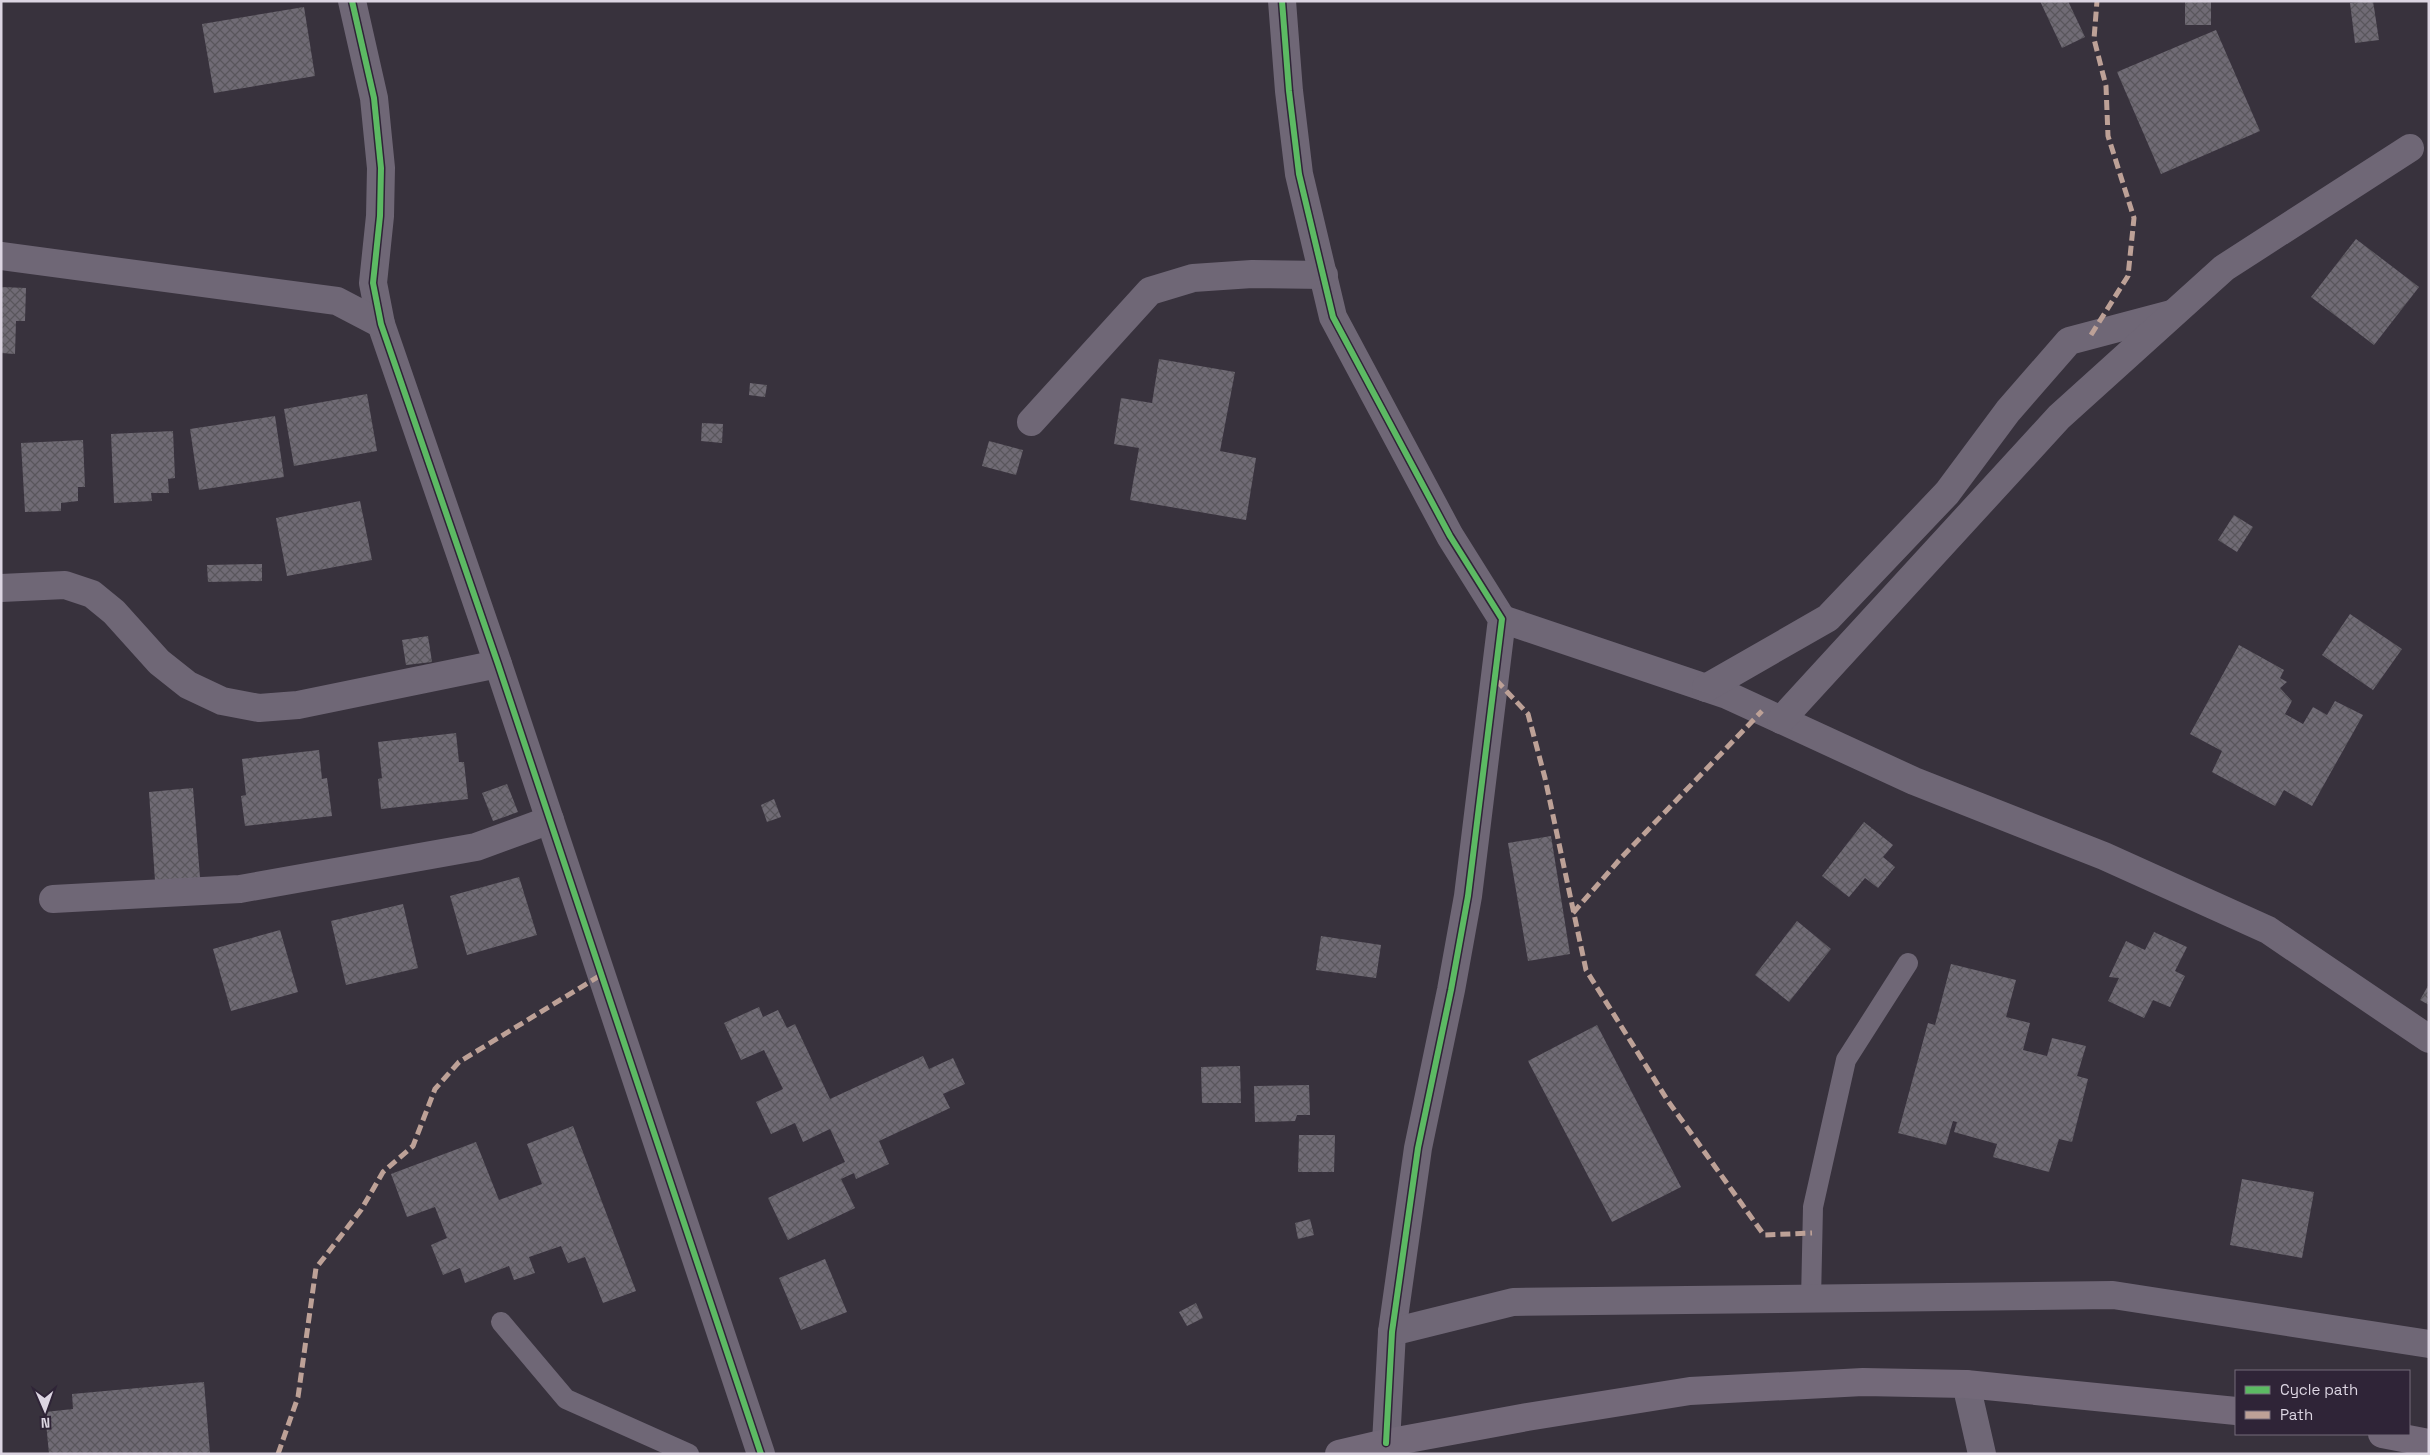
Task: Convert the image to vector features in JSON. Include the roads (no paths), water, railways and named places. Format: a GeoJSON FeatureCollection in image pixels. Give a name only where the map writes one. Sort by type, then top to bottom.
{"type":"FeatureCollection","features":[{"type":"Feature","properties":{"kind":"main road"},"geometry":{"type":"LineString","coordinates":[[1339,1454],[1386,1443],[1526,1417],[1690,1391],[1864,1382],[1966,1384],[2235,1411]]}},
{"type":"Feature","properties":{"kind":"main road"},"geometry":{"type":"LineString","coordinates":[[2387,1435],[2429,1443]]}},
{"type":"Feature","properties":{"kind":"street"},"geometry":{"type":"LineString","coordinates":[[352,1],[374,98],[381,168],[380,216],[373,283],[381,324],[498,664],[760,1454]]}},
{"type":"Feature","properties":{"kind":"street"},"geometry":{"type":"LineString","coordinates":[[1282,1],[1289,91],[1299,174],[1333,317],[1450,536],[1502,619],[1468,896],[1451,990],[1418,1148],[1392,1332],[1386,1443]]}},
{"type":"Feature","properties":{"kind":"street"},"geometry":{"type":"LineString","coordinates":[[1781,720],[2059,417],[2224,268],[2410,148]]}},
{"type":"Feature","properties":{"kind":"street"},"geometry":{"type":"LineString","coordinates":[[1,256],[337,301],[381,324]]}},
{"type":"Feature","properties":{"kind":"street"},"geometry":{"type":"LineString","coordinates":[[1031,422],[1150,291],[1193,278],[1252,274],[1324,275]]}},
{"type":"Feature","properties":{"kind":"street"},"geometry":{"type":"LineString","coordinates":[[1706,688],[1828,618],[1947,492],[2008,411],[2069,341],[2175,312]]}},
{"type":"Feature","properties":{"kind":"street"},"geometry":{"type":"LineString","coordinates":[[1,588],[65,585],[92,594],[114,612],[159,662],[188,685],[222,701],[260,708],[298,706],[498,664]]}},
{"type":"Feature","properties":{"kind":"street"},"geometry":{"type":"LineString","coordinates":[[1502,619],[1706,688],[1914,781],[2104,856],[2268,930],[2429,1040]]}},
{"type":"Feature","properties":{"kind":"street"},"geometry":{"type":"LineString","coordinates":[[53,899],[240,889],[476,847],[550,820]]}},
{"type":"Feature","properties":{"kind":"street"},"geometry":{"type":"LineString","coordinates":[[1392,1332],[1513,1302],[2113,1295],[2429,1344]]}},
{"type":"Feature","properties":{"kind":"street"},"geometry":{"type":"LineString","coordinates":[[1966,1384],[1982,1454]]}},
{"type":"Feature","properties":{"kind":"lane"},"geometry":{"type":"LineString","coordinates":[[1811,1300],[1813,1207],[1846,1060],[1908,962]]}},
{"type":"Feature","properties":{"kind":"lane"},"geometry":{"type":"LineString","coordinates":[[501,1322],[566,1399],[689,1454]]}}]}
